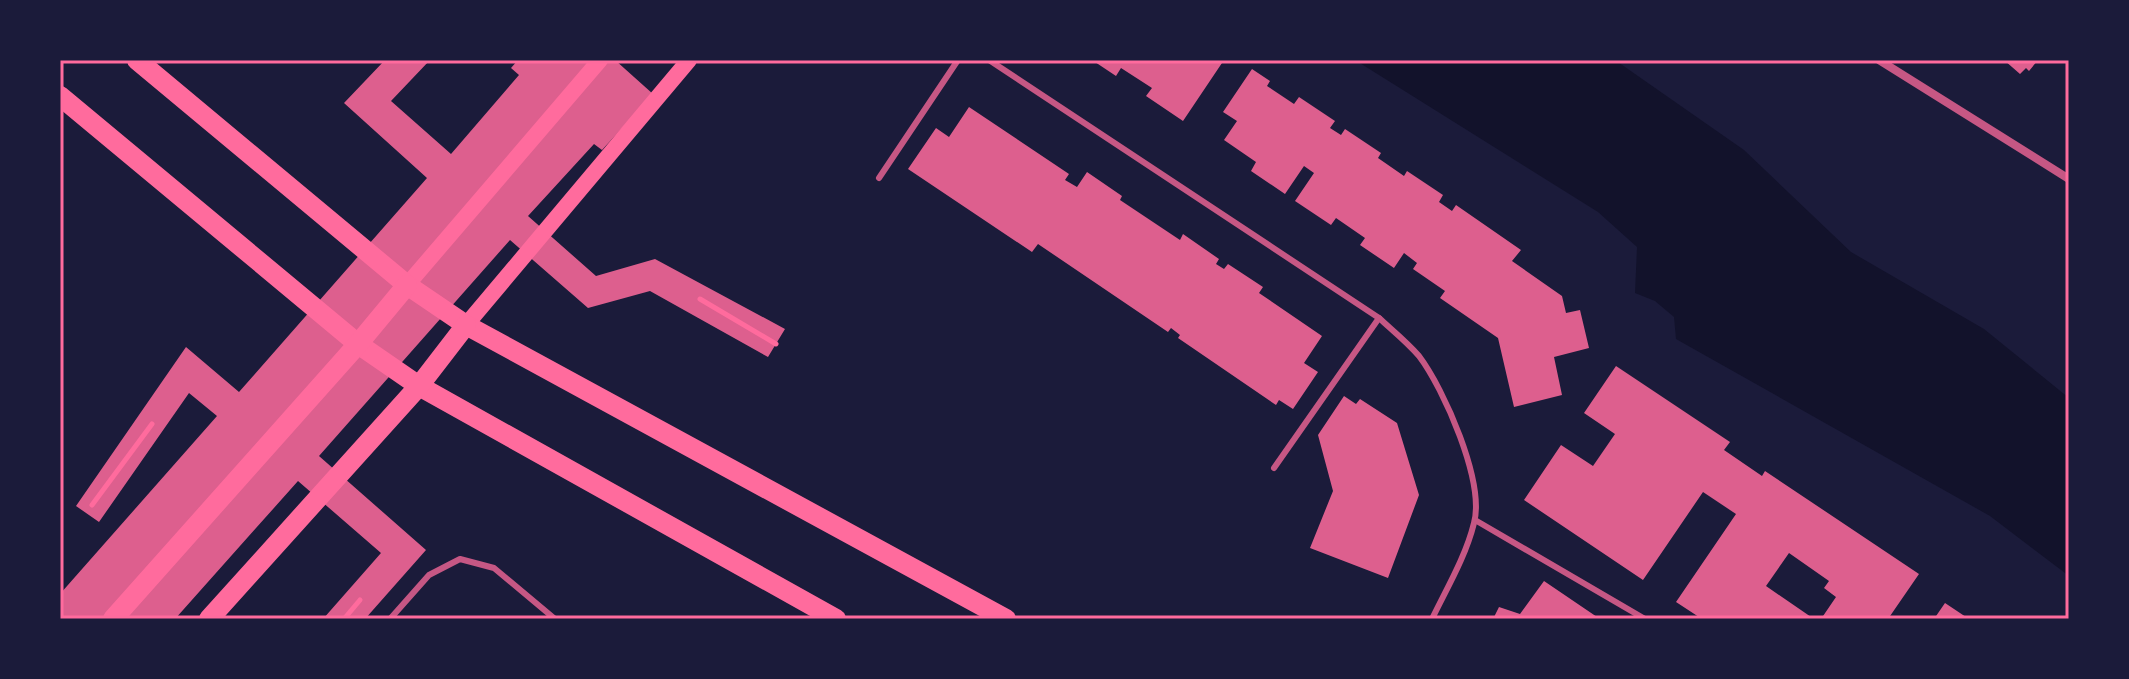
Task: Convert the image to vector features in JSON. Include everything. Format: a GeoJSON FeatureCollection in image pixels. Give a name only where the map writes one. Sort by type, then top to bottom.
{"type":"FeatureCollection","features":[{"type":"Feature","properties":{"kind":"main road"},"geometry":{"type":"LineString","coordinates":[[137,60],[407,285],[466,325],[1006,619]]}},
{"type":"Feature","properties":{"kind":"main road"},"geometry":{"type":"LineString","coordinates":[[113,619],[358,344],[600,60]]}},
{"type":"Feature","properties":{"kind":"main road"},"geometry":{"type":"LineString","coordinates":[[209,619],[419,386],[466,325],[689,60]]}},
{"type":"Feature","properties":{"kind":"main road"},"geometry":{"type":"LineString","coordinates":[[60,96],[358,344],[419,386],[836,619]]}},
{"type":"Feature","properties":{"kind":"street"},"geometry":{"type":"LineString","coordinates":[[1879,60],[2069,179]]}},
{"type":"Feature","properties":{"kind":"lane"},"geometry":{"type":"LineString","coordinates":[[879,178],[958,60]]}},
{"type":"Feature","properties":{"kind":"lane"},"geometry":{"type":"LineString","coordinates":[[989,60],[1379,318],[1420,358],[1455,422],[1472,471],[1475,520],[1432,619]]}},
{"type":"Feature","properties":{"kind":"lane"},"geometry":{"type":"LineString","coordinates":[[1274,468],[1379,318]]}},
{"type":"Feature","properties":{"kind":"lane"},"geometry":{"type":"LineString","coordinates":[[1475,520],[1645,619]]}},
{"type":"Feature","properties":{"kind":"lane"},"geometry":{"type":"LineString","coordinates":[[390,619],[429,575],[460,559],[494,568],[555,619]]}},
{"type":"Feature","properties":{"kind":"path"},"geometry":{"type":"LineString","coordinates":[[700,299],[776,344]]}},
{"type":"Feature","properties":{"kind":"path"},"geometry":{"type":"LineString","coordinates":[[92,505],[152,424]]}},
{"type":"Feature","properties":{"kind":"path"},"geometry":{"type":"LineString","coordinates":[[344,619],[360,600]]}},
{"type":"Feature","properties":{"kind":"shaded area"},"geometry":{"type":"Polygon","coordinates":[[[1355,60],[1615,60],[1744,150],[1851,252],[1984,329],[2069,398],[2069,576],[1990,516],[1676,339],[1674,317],[1655,301],[1635,293],[1637,247],[1598,212],[1355,60]]]}},
{"type":"Feature","properties":{"kind":"building"},"geometry":{"type":"Polygon","coordinates":[[[385,60],[430,60],[391,101],[451,154],[519,75],[511,68],[518,60],[615,60],[653,94],[602,150],[594,144],[528,216],[596,276],[655,259],[785,329],[768,357],[650,291],[588,308],[510,240],[319,456],[426,550],[365,619],[323,619],[381,553],[298,481],[175,619],[60,619],[60,594],[217,416],[189,393],[99,522],[76,506],[186,347],[239,392],[427,178],[344,103],[385,60]]]}},
{"type":"Feature","properties":{"kind":"building"},"geometry":{"type":"Polygon","coordinates":[[[1092,60],[1224,60],[1183,121],[1146,96],[1152,88],[1121,68],[1116,76],[1092,60]]]}},
{"type":"Feature","properties":{"kind":"building"},"geometry":{"type":"Polygon","coordinates":[[[2004,60],[2038,60],[2029,71],[2026,68],[2020,74],[2004,60]]]}},
{"type":"Feature","properties":{"kind":"building"},"geometry":{"type":"Polygon","coordinates":[[[1252,69],[1270,81],[1267,86],[1294,104],[1299,97],[1335,121],[1330,128],[1341,135],[1345,129],[1381,153],[1378,158],[1404,176],[1407,171],[1443,195],[1439,202],[1452,211],[1456,205],[1521,250],[1512,261],[1562,296],[1566,313],[1580,310],[1589,348],[1554,357],[1562,395],[1514,407],[1498,338],[1440,298],[1445,291],[1413,269],[1417,263],[1404,253],[1394,268],[1360,245],[1365,238],[1336,218],[1331,225],[1295,201],[1314,173],[1304,166],[1285,194],[1251,171],[1256,162],[1224,140],[1237,121],[1223,112],[1252,69]]]}},
{"type":"Feature","properties":{"kind":"building"},"geometry":{"type":"Polygon","coordinates":[[[969,107],[1069,174],[1065,180],[1077,187],[1087,172],[1122,196],[1120,200],[1180,240],[1183,234],[1219,259],[1216,264],[1224,269],[1228,264],[1263,287],[1259,293],[1322,336],[1304,363],[1318,372],[1293,409],[1279,400],[1276,405],[1178,338],[1180,335],[1171,328],[1168,332],[1038,244],[1032,252],[908,169],[936,128],[949,137],[969,107]]]}},
{"type":"Feature","properties":{"kind":"building"},"geometry":{"type":"Polygon","coordinates":[[[1616,366],[1730,442],[1724,450],[1762,476],[1765,471],[1919,574],[1888,619],[1821,619],[1836,597],[1824,588],[1829,581],[1789,553],[1766,586],[1814,619],[1702,619],[1676,602],[1736,514],[1703,492],[1643,580],[1524,500],[1561,445],[1593,466],[1615,434],[1584,413],[1616,366]]]}},
{"type":"Feature","properties":{"kind":"building"},"geometry":{"type":"Polygon","coordinates":[[[1344,396],[1356,404],[1360,399],[1397,423],[1419,495],[1388,578],[1310,548],[1333,491],[1318,435],[1344,396]]]}},
{"type":"Feature","properties":{"kind":"building"},"geometry":{"type":"Polygon","coordinates":[[[1544,581],[1600,619],[1493,619],[1499,607],[1520,614],[1544,581]]]}},
{"type":"Feature","properties":{"kind":"building"},"geometry":{"type":"Polygon","coordinates":[[[1945,603],[1969,619],[1934,619],[1945,603]]]}}]}
